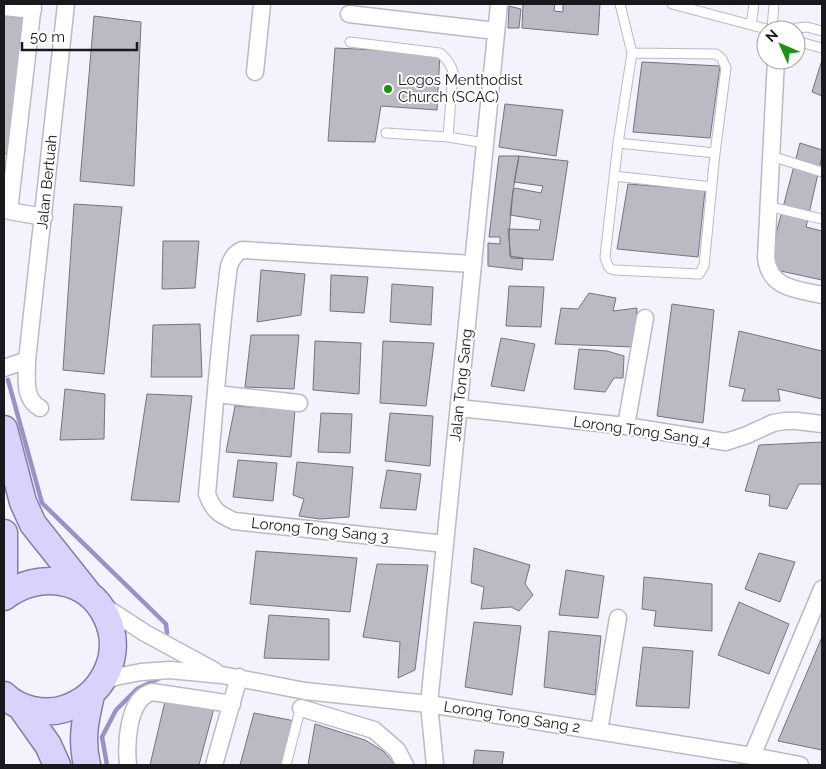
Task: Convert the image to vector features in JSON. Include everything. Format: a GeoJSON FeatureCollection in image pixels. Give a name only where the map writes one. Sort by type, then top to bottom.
{"type":"FeatureCollection","features":[{"type":"Feature","properties":{"kind":"main road"},"geometry":{"type":"LineString","coordinates":[[4,430],[23,502],[33,524],[107,617],[112,633],[113,650],[110,667],[96,689],[84,724],[84,753],[87,765]]}},
{"type":"Feature","properties":{"kind":"main road"},"geometry":{"type":"LineString","coordinates":[[4,533],[4,573]]}},
{"type":"Feature","properties":{"kind":"main road"},"geometry":{"type":"LineString","coordinates":[[4,597],[14,589],[33,582],[52,580],[72,584],[93,599]]}},
{"type":"Feature","properties":{"kind":"main road"},"geometry":{"type":"LineString","coordinates":[[13,701],[39,711],[58,711],[75,706],[96,689]]}},
{"type":"Feature","properties":{"kind":"main road"},"geometry":{"type":"LineString","coordinates":[[13,701],[48,745],[57,765]]}},
{"type":"Feature","properties":{"kind":"street","name":"Jalan Bertuah"},"geometry":{"type":"LineString","coordinates":[[40,408],[31,402],[28,396],[27,360],[66,4]]}},
{"type":"Feature","properties":{"kind":"street"},"geometry":{"type":"LineString","coordinates":[[255,72],[262,4]]}},
{"type":"Feature","properties":{"kind":"street","name":"Jalan Tong Sang"},"geometry":{"type":"LineString","coordinates":[[435,765],[429,704],[499,4]]}},
{"type":"Feature","properties":{"kind":"street"},"geometry":{"type":"LineString","coordinates":[[4,7],[33,7],[6,210],[44,217]]}},
{"type":"Feature","properties":{"kind":"street"},"geometry":{"type":"LineString","coordinates":[[349,14],[496,32]]}},
{"type":"Feature","properties":{"kind":"street"},"geometry":{"type":"LineString","coordinates":[[775,70],[766,258],[770,275],[775,280],[788,286],[822,295]]}},
{"type":"Feature","properties":{"kind":"street"},"geometry":{"type":"LineString","coordinates":[[299,403],[216,394],[220,331],[228,266],[237,252],[242,250],[473,264]]}},
{"type":"Feature","properties":{"kind":"street"},"geometry":{"type":"LineString","coordinates":[[626,426],[644,318]]}},
{"type":"Feature","properties":{"kind":"street"},"geometry":{"type":"LineString","coordinates":[[4,368],[27,360]]}},
{"type":"Feature","properties":{"kind":"street","name":"Lorong Tong Sang 3"},"geometry":{"type":"LineString","coordinates":[[216,394],[208,494],[212,507],[222,516],[234,521],[445,544]]}},
{"type":"Feature","properties":{"kind":"street","name":"Lorong Tong Sang 4"},"geometry":{"type":"LineString","coordinates":[[459,408],[626,426],[726,442],[773,423],[797,420],[822,424]]}},
{"type":"Feature","properties":{"kind":"street"},"geometry":{"type":"LineString","coordinates":[[752,756],[822,589]]}},
{"type":"Feature","properties":{"kind":"street","name":"Lorong Tong Sang 2"},"geometry":{"type":"LineString","coordinates":[[93,599],[145,633],[222,675]]}},
{"type":"Feature","properties":{"kind":"street"},"geometry":{"type":"LineString","coordinates":[[599,731],[618,618]]}},
{"type":"Feature","properties":{"kind":"street","name":"Lorong Tong Sang 2"},"geometry":{"type":"LineString","coordinates":[[96,689],[115,677],[151,671],[170,670],[222,675],[305,691],[429,704],[599,731],[712,758],[752,756],[800,765]]}},
{"type":"Feature","properties":{"kind":"street"},"geometry":{"type":"LineString","coordinates":[[214,765],[239,677]]}},
{"type":"Feature","properties":{"kind":"street"},"geometry":{"type":"LineString","coordinates":[[128,765],[126,741],[136,703],[147,693],[152,692],[232,704]]}},
{"type":"Feature","properties":{"kind":"street"},"geometry":{"type":"LineString","coordinates":[[300,708],[374,730],[397,750],[405,765]]}},
{"type":"Feature","properties":{"kind":"lane"},"geometry":{"type":"LineString","coordinates":[[620,4],[632,53],[618,143],[605,257],[608,266],[615,270],[699,274],[704,266],[715,153],[726,68],[722,59],[716,54],[632,53]]}},
{"type":"Feature","properties":{"kind":"lane"},"geometry":{"type":"LineString","coordinates":[[672,4],[756,26]]}},
{"type":"Feature","properties":{"kind":"lane"},"geometry":{"type":"LineString","coordinates":[[751,25],[754,4]]}},
{"type":"Feature","properties":{"kind":"lane"},"geometry":{"type":"LineString","coordinates":[[772,20],[774,4]]}},
{"type":"Feature","properties":{"kind":"lane"},"geometry":{"type":"LineString","coordinates":[[806,28],[822,31]]}},
{"type":"Feature","properties":{"kind":"lane"},"geometry":{"type":"LineString","coordinates":[[350,42],[440,53],[446,58],[452,66],[453,72],[448,138]]}},
{"type":"Feature","properties":{"kind":"lane"},"geometry":{"type":"LineString","coordinates":[[806,44],[822,48]]}},
{"type":"Feature","properties":{"kind":"lane"},"geometry":{"type":"LineString","coordinates":[[386,133],[485,143]]}},
{"type":"Feature","properties":{"kind":"lane"},"geometry":{"type":"LineString","coordinates":[[618,143],[715,153]]}},
{"type":"Feature","properties":{"kind":"lane"},"geometry":{"type":"LineString","coordinates":[[771,156],[822,172]]}},
{"type":"Feature","properties":{"kind":"lane"},"geometry":{"type":"LineString","coordinates":[[614,176],[712,187]]}},
{"type":"Feature","properties":{"kind":"lane"},"geometry":{"type":"LineString","coordinates":[[768,206],[822,219]]}},
{"type":"Feature","properties":{"kind":"lane"},"geometry":{"type":"LineString","coordinates":[[286,765],[305,691]]}},
{"type":"Feature","properties":{"kind":"building"},"geometry":{"type":"Polygon","coordinates":[[[523,4],[555,4],[554,11],[563,12],[563,4],[600,4],[598,35],[522,28],[523,4]]]}},
{"type":"Feature","properties":{"kind":"building"},"geometry":{"type":"Polygon","coordinates":[[[509,6],[521,9],[519,28],[508,28],[509,6]]]}},
{"type":"Feature","properties":{"kind":"building"},"geometry":{"type":"Polygon","coordinates":[[[4,16],[24,18],[10,154],[4,154],[4,16]]]}},
{"type":"Feature","properties":{"kind":"building"},"geometry":{"type":"Polygon","coordinates":[[[94,16],[141,22],[134,186],[80,181],[94,16]]]}},
{"type":"Feature","properties":{"kind":"building"},"geometry":{"type":"Polygon","coordinates":[[[335,48],[440,53],[437,110],[381,106],[375,142],[328,141],[335,48]]]}},
{"type":"Feature","properties":{"kind":"building"},"geometry":{"type":"Polygon","coordinates":[[[822,60],[822,96],[812,92],[822,60]]]}},
{"type":"Feature","properties":{"kind":"building"},"geometry":{"type":"Polygon","coordinates":[[[642,62],[720,66],[710,138],[633,132],[642,62]]]}},
{"type":"Feature","properties":{"kind":"building"},"geometry":{"type":"Polygon","coordinates":[[[505,104],[563,110],[556,156],[499,147],[505,104]]]}},
{"type":"Feature","properties":{"kind":"building"},"geometry":{"type":"Polygon","coordinates":[[[800,143],[822,150],[806,227],[822,231],[822,280],[767,268],[800,143]]]}},
{"type":"Feature","properties":{"kind":"building"},"geometry":{"type":"Polygon","coordinates":[[[499,156],[519,156],[513,191],[509,235],[510,256],[523,258],[522,270],[488,266],[488,243],[500,244],[500,237],[489,237],[499,156]]]}},
{"type":"Feature","properties":{"kind":"building"},"geometry":{"type":"Polygon","coordinates":[[[519,156],[568,161],[553,260],[511,258],[508,229],[539,230],[541,220],[510,215],[515,188],[541,193],[543,186],[514,182],[519,156]]]}},
{"type":"Feature","properties":{"kind":"building"},"geometry":{"type":"Polygon","coordinates":[[[628,184],[705,190],[698,257],[617,249],[628,184]]]}},
{"type":"Feature","properties":{"kind":"building"},"geometry":{"type":"Polygon","coordinates":[[[74,204],[122,207],[104,374],[63,370],[74,204]]]}},
{"type":"Feature","properties":{"kind":"building"},"geometry":{"type":"Polygon","coordinates":[[[163,241],[199,241],[195,288],[162,289],[163,241]]]}},
{"type":"Feature","properties":{"kind":"building"},"geometry":{"type":"Polygon","coordinates":[[[261,270],[305,274],[301,315],[257,322],[261,270]]]}},
{"type":"Feature","properties":{"kind":"building"},"geometry":{"type":"Polygon","coordinates":[[[331,275],[368,277],[364,313],[330,311],[331,275]]]}},
{"type":"Feature","properties":{"kind":"building"},"geometry":{"type":"Polygon","coordinates":[[[392,284],[433,287],[431,325],[390,322],[392,284]]]}},
{"type":"Feature","properties":{"kind":"building"},"geometry":{"type":"Polygon","coordinates":[[[509,286],[544,287],[541,327],[506,326],[509,286]]]}},
{"type":"Feature","properties":{"kind":"building"},"geometry":{"type":"Polygon","coordinates":[[[589,293],[616,298],[613,311],[637,308],[634,347],[555,344],[561,308],[578,309],[589,293]]]}},
{"type":"Feature","properties":{"kind":"building"},"geometry":{"type":"Polygon","coordinates":[[[672,304],[714,310],[703,423],[657,416],[672,304]]]}},
{"type":"Feature","properties":{"kind":"building"},"geometry":{"type":"Polygon","coordinates":[[[200,324],[202,377],[151,377],[153,325],[200,324]]]}},
{"type":"Feature","properties":{"kind":"building"},"geometry":{"type":"Polygon","coordinates":[[[739,331],[822,351],[822,399],[778,389],[780,401],[742,401],[745,389],[729,386],[739,331]]]}},
{"type":"Feature","properties":{"kind":"building"},"geometry":{"type":"Polygon","coordinates":[[[251,335],[299,335],[294,389],[245,387],[251,335]]]}},
{"type":"Feature","properties":{"kind":"building"},"geometry":{"type":"Polygon","coordinates":[[[501,338],[535,344],[524,391],[491,386],[501,338]]]}},
{"type":"Feature","properties":{"kind":"building"},"geometry":{"type":"Polygon","coordinates":[[[315,341],[361,343],[359,394],[313,390],[315,341]]]}},
{"type":"Feature","properties":{"kind":"building"},"geometry":{"type":"Polygon","coordinates":[[[383,341],[434,343],[426,406],[380,403],[383,341]]]}},
{"type":"Feature","properties":{"kind":"building"},"geometry":{"type":"Polygon","coordinates":[[[579,349],[607,351],[624,356],[623,378],[614,378],[605,392],[574,389],[579,349]]]}},
{"type":"Feature","properties":{"kind":"building"},"geometry":{"type":"Polygon","coordinates":[[[65,389],[105,394],[104,439],[60,440],[65,389]]]}},
{"type":"Feature","properties":{"kind":"building"},"geometry":{"type":"Polygon","coordinates":[[[147,394],[192,396],[179,502],[131,500],[147,394]]]}},
{"type":"Feature","properties":{"kind":"building"},"geometry":{"type":"Polygon","coordinates":[[[235,406],[295,410],[291,457],[226,452],[235,406]]]}},
{"type":"Feature","properties":{"kind":"building"},"geometry":{"type":"Polygon","coordinates":[[[321,413],[352,414],[350,453],[318,452],[321,413]]]}},
{"type":"Feature","properties":{"kind":"building"},"geometry":{"type":"Polygon","coordinates":[[[390,413],[433,416],[430,466],[385,461],[390,413]]]}},
{"type":"Feature","properties":{"kind":"building"},"geometry":{"type":"Polygon","coordinates":[[[822,442],[822,484],[799,484],[787,509],[769,506],[770,495],[745,491],[759,445],[822,442]]]}},
{"type":"Feature","properties":{"kind":"building"},"geometry":{"type":"Polygon","coordinates":[[[238,460],[277,463],[273,501],[233,497],[238,460]]]}},
{"type":"Feature","properties":{"kind":"building"},"geometry":{"type":"Polygon","coordinates":[[[297,462],[353,467],[349,517],[320,519],[299,516],[304,499],[293,495],[297,462]]]}},
{"type":"Feature","properties":{"kind":"building"},"geometry":{"type":"Polygon","coordinates":[[[387,470],[421,474],[416,510],[380,508],[387,470]]]}},
{"type":"Feature","properties":{"kind":"building"},"geometry":{"type":"Polygon","coordinates":[[[474,548],[530,565],[525,584],[533,595],[519,611],[511,607],[481,609],[484,587],[471,583],[474,548]]]}},
{"type":"Feature","properties":{"kind":"building"},"geometry":{"type":"Polygon","coordinates":[[[256,551],[357,558],[350,612],[250,604],[256,551]]]}},
{"type":"Feature","properties":{"kind":"building"},"geometry":{"type":"Polygon","coordinates":[[[759,553],[795,562],[780,602],[745,589],[759,553]]]}},
{"type":"Feature","properties":{"kind":"building"},"geometry":{"type":"Polygon","coordinates":[[[377,564],[428,565],[415,670],[398,678],[400,642],[363,637],[377,564]]]}},
{"type":"Feature","properties":{"kind":"building"},"geometry":{"type":"Polygon","coordinates":[[[566,570],[604,576],[598,618],[559,615],[566,570]]]}},
{"type":"Feature","properties":{"kind":"building"},"geometry":{"type":"Polygon","coordinates":[[[644,577],[712,584],[712,631],[654,626],[656,611],[642,609],[644,577]]]}},
{"type":"Feature","properties":{"kind":"building"},"geometry":{"type":"Polygon","coordinates":[[[739,602],[789,624],[769,674],[718,655],[739,602]]]}},
{"type":"Feature","properties":{"kind":"building"},"geometry":{"type":"Polygon","coordinates":[[[269,615],[329,619],[329,660],[264,658],[269,615]]]}},
{"type":"Feature","properties":{"kind":"building"},"geometry":{"type":"Polygon","coordinates":[[[474,622],[521,626],[512,695],[465,687],[474,622]]]}},
{"type":"Feature","properties":{"kind":"building"},"geometry":{"type":"Polygon","coordinates":[[[549,631],[601,636],[595,695],[544,687],[549,631]]]}},
{"type":"Feature","properties":{"kind":"building"},"geometry":{"type":"Polygon","coordinates":[[[822,637],[822,750],[778,741],[822,637]]]}},
{"type":"Feature","properties":{"kind":"building"},"geometry":{"type":"Polygon","coordinates":[[[643,647],[693,651],[689,708],[636,706],[643,647]]]}},
{"type":"Feature","properties":{"kind":"building"},"geometry":{"type":"Polygon","coordinates":[[[166,697],[214,708],[199,765],[150,765],[166,697]]]}},
{"type":"Feature","properties":{"kind":"building"},"geometry":{"type":"Polygon","coordinates":[[[254,713],[295,721],[284,765],[240,765],[254,713]]]}},
{"type":"Feature","properties":{"kind":"building"},"geometry":{"type":"Polygon","coordinates":[[[315,724],[365,740],[383,751],[396,765],[308,765],[315,724]]]}},
{"type":"Feature","properties":{"kind":"building"},"geometry":{"type":"Polygon","coordinates":[[[475,750],[504,752],[502,765],[473,765],[475,750]]]}},
{"type":"Feature","properties":{"kind":"waterway"},"geometry":{"type":"LineString","coordinates":[[8,380],[42,503],[166,624],[167,633]]}},
{"type":"Feature","properties":{"kind":"waterway"},"geometry":{"type":"LineString","coordinates":[[107,765],[102,737],[116,710],[137,689],[162,677]]}},
{"type":"Feature","properties":{"kind":"place","name":"Logos Menthodist Church (SCAC)"},"geometry":{"type":"Point","coordinates":[388,89]}}]}
